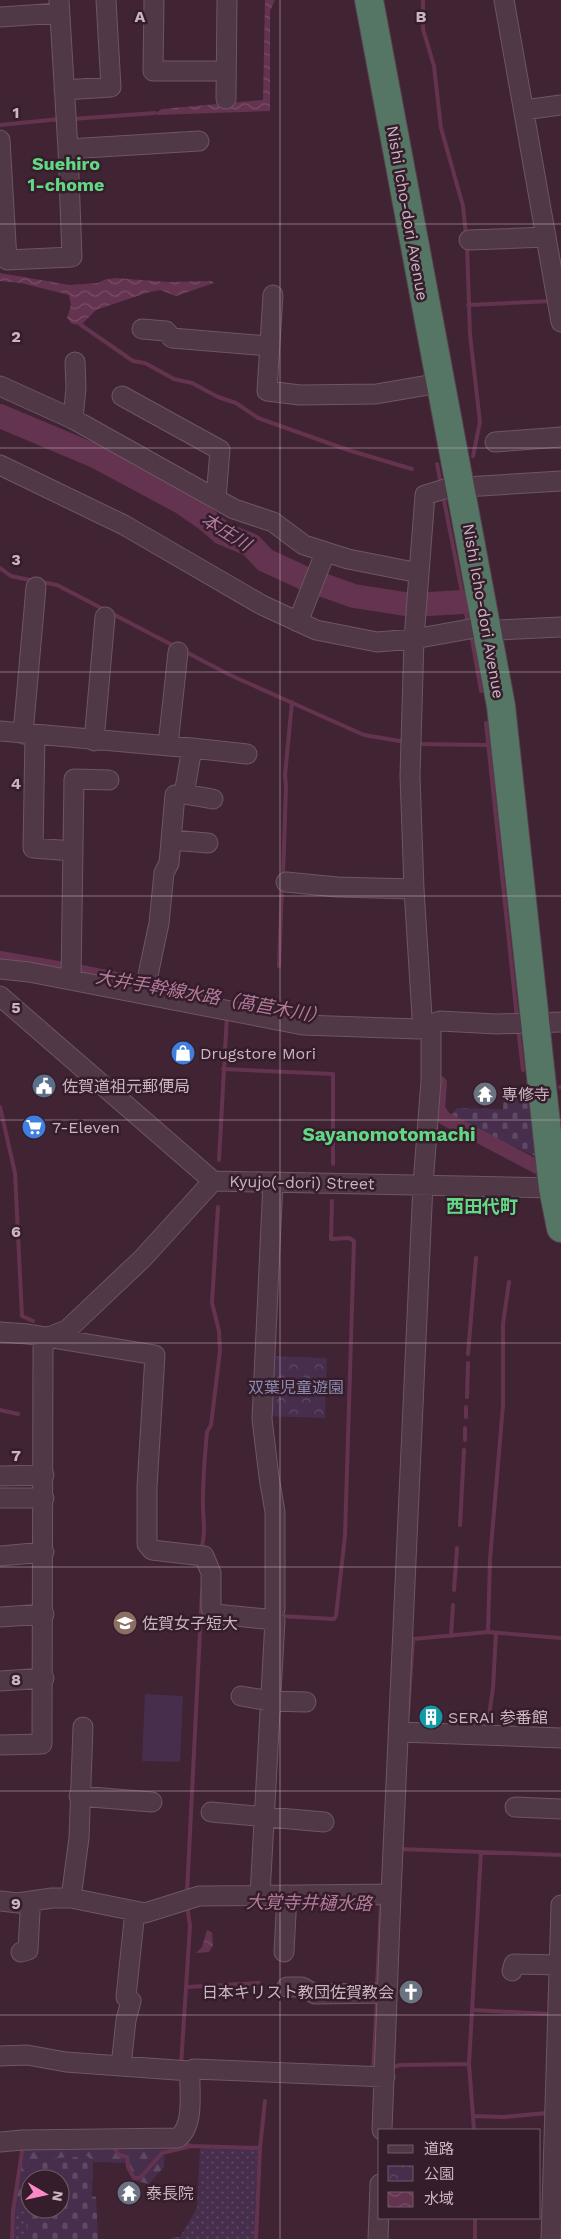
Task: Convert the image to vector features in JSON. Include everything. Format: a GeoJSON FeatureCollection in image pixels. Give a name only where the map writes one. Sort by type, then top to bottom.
{"type":"FeatureCollection","features":[{"type":"Feature","properties":{"kind":"highway","name":"Nishi Icho-dori Avenue"},"geometry":{"type":"LineString","coordinates":[[369,0],[440,383],[450,489],[476,628],[501,706],[533,1023],[550,1160],[557,1190],[561,1228]]}},
{"type":"Feature","properties":{"kind":"street"},"geometry":{"type":"LineString","coordinates":[[64,90],[111,87],[106,0]]}},
{"type":"Feature","properties":{"kind":"street"},"geometry":{"type":"LineString","coordinates":[[154,0],[153,71],[226,71]]}},
{"type":"Feature","properties":{"kind":"street"},"geometry":{"type":"LineString","coordinates":[[226,99],[227,0]]}},
{"type":"Feature","properties":{"kind":"street"},"geometry":{"type":"LineString","coordinates":[[504,0],[524,110],[550,228],[558,307]]}},
{"type":"Feature","properties":{"kind":"street"},"geometry":{"type":"LineString","coordinates":[[0,16],[59,7],[68,149],[72,256],[7,260],[0,140]]}},
{"type":"Feature","properties":{"kind":"street"},"geometry":{"type":"LineString","coordinates":[[524,110],[561,106]]}},
{"type":"Feature","properties":{"kind":"street"},"geometry":{"type":"LineString","coordinates":[[68,149],[199,141]]}},
{"type":"Feature","properties":{"kind":"street"},"geometry":{"type":"LineString","coordinates":[[469,240],[550,228]]}},
{"type":"Feature","properties":{"kind":"street"},"geometry":{"type":"LineString","coordinates":[[273,294],[267,391],[300,395],[376,394],[440,383]]}},
{"type":"Feature","properties":{"kind":"street"},"geometry":{"type":"LineString","coordinates":[[142,329],[166,331],[172,338],[269,346]]}},
{"type":"Feature","properties":{"kind":"street"},"geometry":{"type":"LineString","coordinates":[[73,419],[76,388],[75,362]]}},
{"type":"Feature","properties":{"kind":"street"},"geometry":{"type":"LineString","coordinates":[[0,386],[73,419],[216,498],[234,510],[273,522],[304,545],[325,552],[419,573]]}},
{"type":"Feature","properties":{"kind":"street"},"geometry":{"type":"LineString","coordinates":[[122,396],[220,450],[216,498]]}},
{"type":"Feature","properties":{"kind":"street"},"geometry":{"type":"LineString","coordinates":[[495,442],[561,437]]}},
{"type":"Feature","properties":{"kind":"street"},"geometry":{"type":"LineString","coordinates":[[0,465],[124,525],[262,605],[316,630],[377,642],[414,639],[476,628],[497,630],[561,627]]}},
{"type":"Feature","properties":{"kind":"street"},"geometry":{"type":"LineString","coordinates":[[382,2129],[385,2072],[381,1993],[384,1894],[393,1849],[405,1732],[423,1184],[431,1081],[429,1024],[414,889],[411,744],[414,639],[425,495],[450,489],[561,481]]}},
{"type":"Feature","properties":{"kind":"street"},"geometry":{"type":"LineString","coordinates":[[298,622],[325,552]]}},
{"type":"Feature","properties":{"kind":"street"},"geometry":{"type":"LineString","coordinates":[[36,586],[31,737],[33,848],[73,851]]}},
{"type":"Feature","properties":{"kind":"street"},"geometry":{"type":"LineString","coordinates":[[94,741],[105,617]]}},
{"type":"Feature","properties":{"kind":"street"},"geometry":{"type":"LineString","coordinates":[[168,745],[178,652]]}},
{"type":"Feature","properties":{"kind":"street"},"geometry":{"type":"LineString","coordinates":[[0,731],[31,737],[168,745],[247,754]]}},
{"type":"Feature","properties":{"kind":"street"},"geometry":{"type":"LineString","coordinates":[[184,794],[192,748]]}},
{"type":"Feature","properties":{"kind":"street"},"geometry":{"type":"LineString","coordinates":[[72,972],[74,779],[110,780]]}},
{"type":"Feature","properties":{"kind":"street"},"geometry":{"type":"LineString","coordinates":[[146,986],[159,923],[164,873],[169,863],[174,795],[184,794],[213,799]]}},
{"type":"Feature","properties":{"kind":"street"},"geometry":{"type":"LineString","coordinates":[[171,840],[208,843]]}},
{"type":"Feature","properties":{"kind":"street"},"geometry":{"type":"LineString","coordinates":[[286,882],[337,887],[414,889]]}},
{"type":"Feature","properties":{"kind":"street"},"geometry":{"type":"LineString","coordinates":[[0,969],[72,972],[146,986],[303,1025],[418,1029],[429,1024],[533,1023]]}},
{"type":"Feature","properties":{"kind":"street","name":"Kyujo(-dori) Street"},"geometry":{"type":"LineString","coordinates":[[0,996],[214,1181],[423,1184],[557,1190]]}},
{"type":"Feature","properties":{"kind":"street"},"geometry":{"type":"LineString","coordinates":[[46,1338],[67,1330],[143,1258],[214,1181]]}},
{"type":"Feature","properties":{"kind":"street"},"geometry":{"type":"LineString","coordinates":[[273,1182],[262,1419],[275,1512],[275,1610]]}},
{"type":"Feature","properties":{"kind":"street"},"geometry":{"type":"LineString","coordinates":[[0,1332],[28,1334],[155,1355],[150,1430],[147,1544],[152,1550],[201,1555],[211,1573],[213,1611],[275,1620],[260,1895]]}},
{"type":"Feature","properties":{"kind":"street"},"geometry":{"type":"LineString","coordinates":[[0,1745],[42,1744],[44,1678],[43,1349],[46,1338]]}},
{"type":"Feature","properties":{"kind":"street"},"geometry":{"type":"LineString","coordinates":[[0,1476],[44,1475]]}},
{"type":"Feature","properties":{"kind":"street"},"geometry":{"type":"LineString","coordinates":[[0,1498],[44,1498]]}},
{"type":"Feature","properties":{"kind":"street"},"geometry":{"type":"LineString","coordinates":[[0,1556],[44,1552]]}},
{"type":"Feature","properties":{"kind":"street"},"geometry":{"type":"LineString","coordinates":[[0,1617],[44,1614]]}},
{"type":"Feature","properties":{"kind":"street"},"geometry":{"type":"LineString","coordinates":[[0,1681],[44,1678]]}},
{"type":"Feature","properties":{"kind":"street"},"geometry":{"type":"LineString","coordinates":[[241,1696],[270,1701],[306,1702]]}},
{"type":"Feature","properties":{"kind":"street"},"geometry":{"type":"LineString","coordinates":[[71,1898],[79,1838],[79,1796],[83,1728]]}},
{"type":"Feature","properties":{"kind":"street"},"geometry":{"type":"LineString","coordinates":[[405,1732],[561,1738]]}},
{"type":"Feature","properties":{"kind":"street"},"geometry":{"type":"LineString","coordinates":[[79,1796],[152,1802]]}},
{"type":"Feature","properties":{"kind":"street"},"geometry":{"type":"LineString","coordinates":[[515,1808],[561,1809]]}},
{"type":"Feature","properties":{"kind":"street"},"geometry":{"type":"LineString","coordinates":[[211,1812],[324,1822]]}},
{"type":"Feature","properties":{"kind":"street"},"geometry":{"type":"LineString","coordinates":[[0,1901],[18,1903],[52,1898],[71,1898],[134,1916],[145,1914],[188,1898],[260,1895],[287,1901],[384,1894]]}},
{"type":"Feature","properties":{"kind":"street"},"geometry":{"type":"LineString","coordinates":[[284,1952],[287,1901]]}},
{"type":"Feature","properties":{"kind":"street"},"geometry":{"type":"LineString","coordinates":[[551,2239],[558,2108],[557,2015],[561,1905]]}},
{"type":"Feature","properties":{"kind":"street"},"geometry":{"type":"LineString","coordinates":[[22,1952],[28,1950],[30,1912]]}},
{"type":"Feature","properties":{"kind":"street"},"geometry":{"type":"LineString","coordinates":[[121,2066],[126,2020],[131,2002],[126,1997],[134,1916]]}},
{"type":"Feature","properties":{"kind":"street"},"geometry":{"type":"LineString","coordinates":[[512,1971],[514,1964],[559,1965]]}},
{"type":"Feature","properties":{"kind":"street"},"geometry":{"type":"LineString","coordinates":[[287,1987],[302,1987],[315,1994],[381,1993]]}},
{"type":"Feature","properties":{"kind":"street"},"geometry":{"type":"LineString","coordinates":[[0,2056],[27,2055],[66,2062],[184,2071],[194,2069],[385,2072]]}},
{"type":"Feature","properties":{"kind":"street"},"geometry":{"type":"LineString","coordinates":[[0,2142],[178,2138],[186,2132],[188,2124],[184,2071]]}},
{"type":"Feature","properties":{"kind":"street"},"geometry":{"type":"LineString","coordinates":[[378,2239],[379,2219]]}},
{"type":"Feature","properties":{"kind":"green space"},"geometry":{"type":"Polygon","coordinates":[[[504,1096],[529,1096],[537,1157],[449,1117],[457,1108],[503,1109],[504,1096]]]}},
{"type":"Feature","properties":{"kind":"green space","name":"双葉児童遊園"},"geometry":{"type":"Polygon","coordinates":[[[267,1356],[327,1358],[325,1418],[265,1416],[267,1356]]]}},
{"type":"Feature","properties":{"kind":"green space"},"geometry":{"type":"Polygon","coordinates":[[[145,1694],[183,1696],[180,1762],[142,1761],[145,1694]]]}},
{"type":"Feature","properties":{"kind":"green space"},"geometry":{"type":"Polygon","coordinates":[[[174,2142],[175,2148],[165,2150],[164,2167],[149,2184],[136,2181],[128,2163],[93,2162],[87,2156],[32,2160],[31,2169],[20,2169],[24,2143],[174,2142]]]}},
{"type":"Feature","properties":{"kind":"green space"},"geometry":{"type":"Polygon","coordinates":[[[200,2147],[258,2149],[254,2239],[171,2239],[172,2237],[180,2237],[197,2208],[200,2147]]]}},
{"type":"Feature","properties":{"kind":"green space"},"geometry":{"type":"Polygon","coordinates":[[[87,2156],[93,2162],[92,2196],[96,2197],[98,2239],[27,2239],[26,2219],[70,2219],[70,2169],[31,2169],[32,2160],[87,2156]]]}},
{"type":"Feature","properties":{"kind":"green space"},"geometry":{"type":"Polygon","coordinates":[[[20,2170],[20,2210],[14,2210],[20,2170]]]}},
{"type":"Feature","properties":{"kind":"green space"},"geometry":{"type":"Polygon","coordinates":[[[14,2210],[20,2210],[20,2219],[26,2219],[27,2239],[14,2239],[14,2210]]]}},
{"type":"Feature","properties":{"kind":"water"},"geometry":{"type":"Polygon","coordinates":[[[265,0],[275,0],[270,11],[270,111],[158,115],[155,113],[162,109],[263,100],[265,0]]]}},
{"type":"Feature","properties":{"kind":"water"},"geometry":{"type":"Polygon","coordinates":[[[0,273],[70,285],[98,283],[115,278],[168,282],[211,281],[214,283],[176,296],[160,290],[146,293],[96,310],[81,325],[72,324],[67,318],[71,305],[69,295],[21,283],[0,281],[0,273]]]}},
{"type":"Feature","properties":{"kind":"water"},"geometry":{"type":"Polygon","coordinates":[[[207,1930],[212,1933],[213,1945],[209,1952],[196,1953],[202,1947],[207,1930]]]}},
{"type":"Feature","properties":{"kind":"waterway"},"geometry":{"type":"LineString","coordinates":[[423,0],[423,29],[434,66],[441,128],[463,206],[466,235]]}},
{"type":"Feature","properties":{"kind":"waterway"},"geometry":{"type":"LineString","coordinates":[[72,119],[155,113]]}},
{"type":"Feature","properties":{"kind":"waterway"},"geometry":{"type":"LineString","coordinates":[[0,125],[60,119]]}},
{"type":"Feature","properties":{"kind":"waterway"},"geometry":{"type":"LineString","coordinates":[[467,244],[470,335],[480,422],[473,456]]}},
{"type":"Feature","properties":{"kind":"waterway"},"geometry":{"type":"LineString","coordinates":[[468,305],[551,301]]}},
{"type":"Feature","properties":{"kind":"waterway"},"geometry":{"type":"LineString","coordinates":[[80,322],[81,325],[133,361],[145,363],[174,379],[192,383],[218,397],[236,403],[258,418],[348,450],[412,469]]}},
{"type":"Feature","properties":{"kind":"waterway","name":"本庄川"},"geometry":{"type":"LineString","coordinates":[[0,416],[95,456],[181,502],[222,533],[251,545],[265,560],[306,579],[354,596],[411,605],[463,602]]}},
{"type":"Feature","properties":{"kind":"waterway"},"geometry":{"type":"LineString","coordinates":[[437,464],[441,485]]}},
{"type":"Feature","properties":{"kind":"waterway"},"geometry":{"type":"LineString","coordinates":[[443,495],[468,623]]}},
{"type":"Feature","properties":{"kind":"waterway"},"geometry":{"type":"LineString","coordinates":[[0,568],[11,576],[34,581]]}},
{"type":"Feature","properties":{"kind":"waterway"},"geometry":{"type":"LineString","coordinates":[[41,582],[57,585],[105,610]]}},
{"type":"Feature","properties":{"kind":"waterway"},"geometry":{"type":"LineString","coordinates":[[111,613],[176,647]]}},
{"type":"Feature","properties":{"kind":"waterway"},"geometry":{"type":"LineString","coordinates":[[471,634],[481,691]]}},
{"type":"Feature","properties":{"kind":"waterway"},"geometry":{"type":"LineString","coordinates":[[184,651],[230,675],[364,735],[406,742]]}},
{"type":"Feature","properties":{"kind":"waterway"},"geometry":{"type":"LineString","coordinates":[[283,876],[285,775],[292,702]]}},
{"type":"Feature","properties":{"kind":"waterway"},"geometry":{"type":"LineString","coordinates":[[486,723],[517,1018]]}},
{"type":"Feature","properties":{"kind":"waterway"},"geometry":{"type":"LineString","coordinates":[[417,744],[487,745]]}},
{"type":"Feature","properties":{"kind":"waterway"},"geometry":{"type":"LineString","coordinates":[[279,966],[282,886]]}},
{"type":"Feature","properties":{"kind":"waterway","name":"大井手幹線水路（萵苣木川）"},"geometry":{"type":"LineString","coordinates":[[0,958],[203,996]]}},
{"type":"Feature","properties":{"kind":"waterway"},"geometry":{"type":"LineString","coordinates":[[219,1160],[227,1015]]}},
{"type":"Feature","properties":{"kind":"waterway"},"geometry":{"type":"LineString","coordinates":[[518,1028],[523,1070]]}},
{"type":"Feature","properties":{"kind":"waterway"},"geometry":{"type":"LineString","coordinates":[[223,1069],[333,1074],[333,1164]]}},
{"type":"Feature","properties":{"kind":"waterway","name":"大井手幹線水路（萵苣木川）"},"geometry":{"type":"LineString","coordinates":[[440,1083],[438,1109],[444,1118],[547,1172]]}},
{"type":"Feature","properties":{"kind":"waterway"},"geometry":{"type":"LineString","coordinates":[[0,1107],[15,1173],[22,1316],[33,1321]]}},
{"type":"Feature","properties":{"kind":"waterway"},"geometry":{"type":"LineString","coordinates":[[280,1616],[334,1619],[336,1616],[345,1536],[354,1241],[349,1238],[331,1239],[332,1201]]}},
{"type":"Feature","properties":{"kind":"waterway"},"geometry":{"type":"LineString","coordinates":[[201,1549],[204,1536],[203,1482],[207,1432],[211,1425],[220,1351],[219,1331],[212,1303],[218,1207]]}},
{"type":"Feature","properties":{"kind":"waterway"},"geometry":{"type":"LineString","coordinates":[[468,1354],[476,1258]]}},
{"type":"Feature","properties":{"kind":"waterway"},"geometry":{"type":"LineString","coordinates":[[488,1632],[490,1559],[503,1405],[503,1324],[509,1282]]}},
{"type":"Feature","properties":{"kind":"waterway"},"geometry":{"type":"LineString","coordinates":[[467,1397],[468,1363]]}},
{"type":"Feature","properties":{"kind":"waterway"},"geometry":{"type":"LineString","coordinates":[[466,1407],[466,1417]]}},
{"type":"Feature","properties":{"kind":"waterway"},"geometry":{"type":"LineString","coordinates":[[0,1410],[18,1414]]}},
{"type":"Feature","properties":{"kind":"waterway"},"geometry":{"type":"LineString","coordinates":[[465,1428],[465,1440]]}},
{"type":"Feature","properties":{"kind":"waterway"},"geometry":{"type":"LineString","coordinates":[[460,1525],[464,1450]]}},
{"type":"Feature","properties":{"kind":"waterway"},"geometry":{"type":"LineString","coordinates":[[454,1590],[457,1548]]}},
{"type":"Feature","properties":{"kind":"waterway"},"geometry":{"type":"LineString","coordinates":[[187,1893],[202,1591]]}},
{"type":"Feature","properties":{"kind":"waterway"},"geometry":{"type":"LineString","coordinates":[[451,1636],[453,1605]]}},
{"type":"Feature","properties":{"kind":"waterway"},"geometry":{"type":"LineString","coordinates":[[408,1713],[413,1639],[488,1632],[561,1638]]}},
{"type":"Feature","properties":{"kind":"waterway"},"geometry":{"type":"LineString","coordinates":[[487,1729],[493,1688],[496,1633]]}},
{"type":"Feature","properties":{"kind":"waterway","name":"大覚寺井樋水路"},"geometry":{"type":"LineString","coordinates":[[398,1849],[561,1855]]}},
{"type":"Feature","properties":{"kind":"waterway"},"geometry":{"type":"LineString","coordinates":[[474,2129],[469,2064],[481,1852]]}},
{"type":"Feature","properties":{"kind":"waterway","name":"大覚寺井樋水路"},"geometry":{"type":"LineString","coordinates":[[362,1903],[381,1904],[381,1901]]}},
{"type":"Feature","properties":{"kind":"waterway"},"geometry":{"type":"LineString","coordinates":[[377,1987],[381,1904]]}},
{"type":"Feature","properties":{"kind":"waterway"},"geometry":{"type":"LineString","coordinates":[[181,2065],[190,1926],[187,1905]]}},
{"type":"Feature","properties":{"kind":"waterway"},"geometry":{"type":"LineString","coordinates":[[187,1987],[259,1983]]}},
{"type":"Feature","properties":{"kind":"waterway"},"geometry":{"type":"LineString","coordinates":[[373,2072],[377,1999]]}},
{"type":"Feature","properties":{"kind":"waterway"},"geometry":{"type":"LineString","coordinates":[[472,2010],[551,2014]]}},
{"type":"Feature","properties":{"kind":"waterway"},"geometry":{"type":"LineString","coordinates":[[390,2068],[400,2065],[469,2064]]}},
{"type":"Feature","properties":{"kind":"waterway"},"geometry":{"type":"LineString","coordinates":[[260,2148],[265,2101]]}},
{"type":"Feature","properties":{"kind":"waterway"},"geometry":{"type":"LineString","coordinates":[[473,2116],[504,2117],[547,2113]]}},
{"type":"Feature","properties":{"kind":"waterway"},"geometry":{"type":"LineString","coordinates":[[182,2143],[191,2146],[260,2148],[256,2239]]}},
{"type":"Feature","properties":{"kind":"waterway"},"geometry":{"type":"LineString","coordinates":[[112,2144],[119,2155],[127,2157],[128,2167],[134,2178],[140,2178],[162,2153],[191,2146]]}},
{"type":"Feature","properties":{"kind":"waterway"},"geometry":{"type":"LineString","coordinates":[[12,2239],[13,2211],[23,2145]]}},
{"type":"Feature","properties":{"kind":"waterway"},"geometry":{"type":"LineString","coordinates":[[475,2219],[475,2239]]}},
{"type":"Feature","properties":{"kind":"place","name":"Drugstore Mori"},"geometry":{"type":"Point","coordinates":[183,1053]}},
{"type":"Feature","properties":{"kind":"place","name":"佐賀道祖元郵便局"},"geometry":{"type":"Point","coordinates":[44,1086]}},
{"type":"Feature","properties":{"kind":"place","name":"専修寺"},"geometry":{"type":"Point","coordinates":[485,1094]}},
{"type":"Feature","properties":{"kind":"place","name":"7-Eleven"},"geometry":{"type":"Point","coordinates":[34,1127]}},
{"type":"Feature","properties":{"kind":"place","name":"佐賀女子短大"},"geometry":{"type":"Point","coordinates":[125,1623]}},
{"type":"Feature","properties":{"kind":"place","name":"SERAI 参番館"},"geometry":{"type":"Point","coordinates":[431,1717]}},
{"type":"Feature","properties":{"kind":"place","name":"日本キリスト教団佐賀教会"},"geometry":{"type":"Point","coordinates":[411,1992]}},
{"type":"Feature","properties":{"kind":"place","name":"泰長院"},"geometry":{"type":"Point","coordinates":[129,2193]}},
{"type":"Feature","properties":{"kind":"district","name":"Suehiro 1-chome"},"geometry":{"type":"Point","coordinates":[66,174]}},
{"type":"Feature","properties":{"kind":"district","name":"Sayanomotomachi"},"geometry":{"type":"Point","coordinates":[389,1134]}},
{"type":"Feature","properties":{"kind":"district","name":"西田代町"},"geometry":{"type":"Point","coordinates":[482,1207]}}]}
